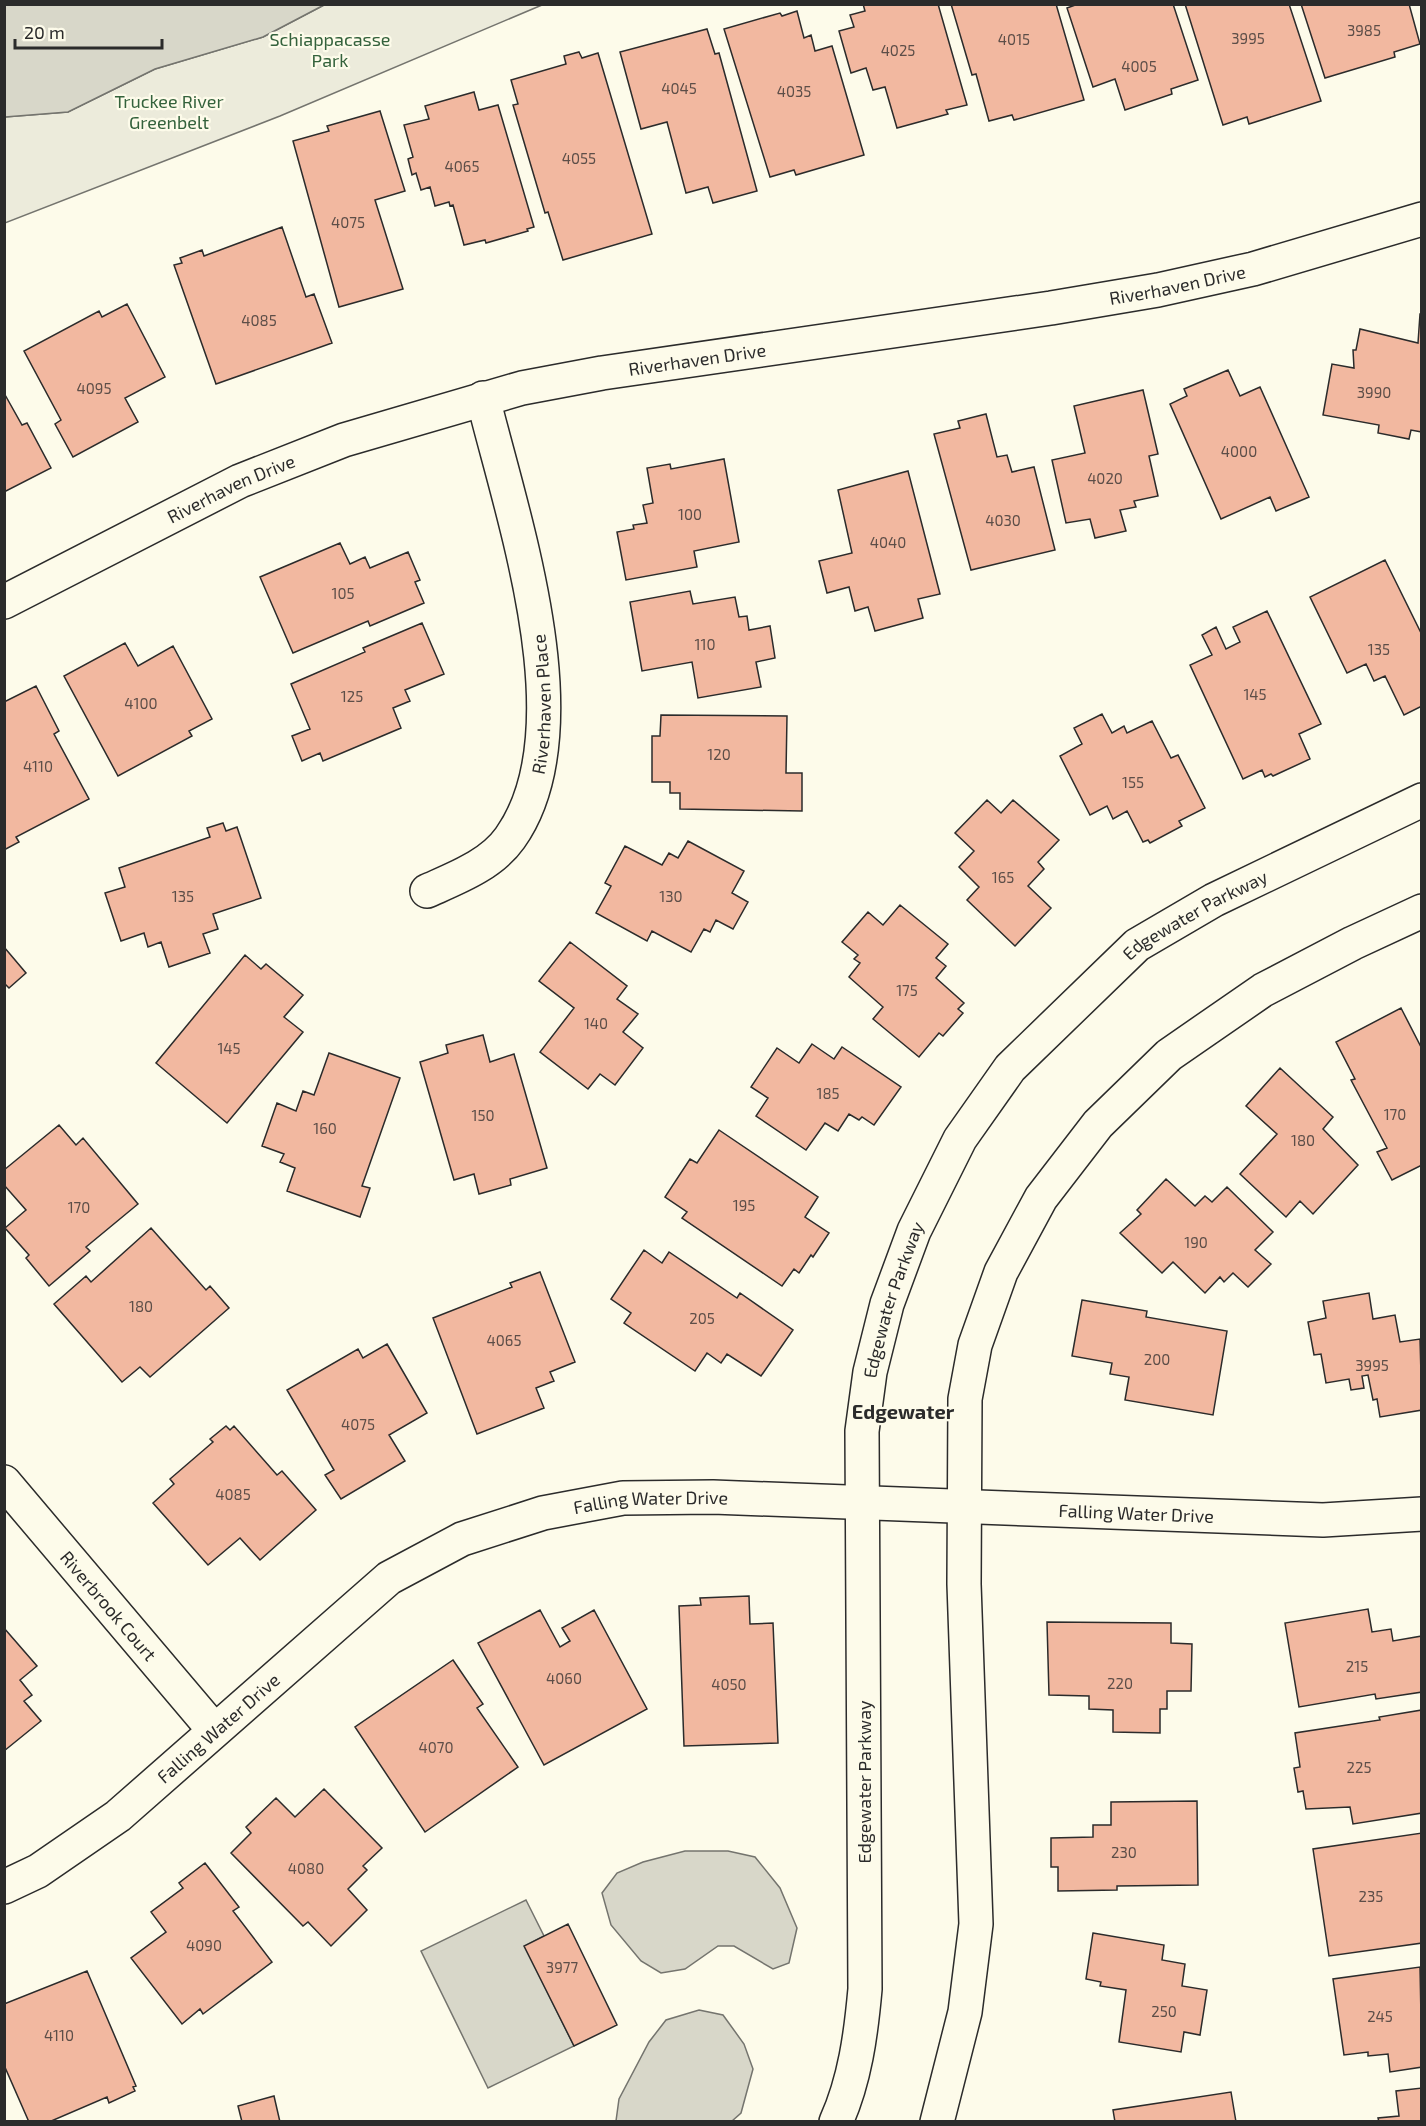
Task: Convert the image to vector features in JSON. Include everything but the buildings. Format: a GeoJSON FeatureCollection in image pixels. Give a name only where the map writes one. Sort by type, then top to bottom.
{"type":"FeatureCollection","features":[{"type":"Feature","properties":{"kind":"street","name":"Riverhaven Drive"},"geometry":{"type":"LineString","coordinates":[[4,602],[240,481],[344,440],[483,398],[602,373],[1051,308],[1158,290],[1253,269],[1422,219]]}},
{"type":"Feature","properties":{"kind":"street","name":"Riverhaven Place"},"geometry":{"type":"LineString","coordinates":[[427,891],[474,870],[510,839],[528,806],[539,764],[544,713],[543,655],[528,579],[483,398]]}},
{"type":"Feature","properties":{"kind":"street","name":"Edgewater Parkway"},"geometry":{"type":"LineString","coordinates":[[836,2121],[845,2102],[860,2038],[865,1989],[862,1431],[870,1372],[887,1304],[914,1231],[960,1139],[1010,1068],[1137,945],[1214,900],[1422,800]]}},
{"type":"Feature","properties":{"kind":"street"},"geometry":{"type":"LineString","coordinates":[[937,2121],[965,2012],[976,1924],[964,1596],[965,1398],[975,1345],[1001,1272],[1041,1198],[1098,1124],[1169,1055],[1263,990],[1353,943],[1422,911]]}},
{"type":"Feature","properties":{"kind":"street","name":"Riverbrook Court"},"geometry":{"type":"LineString","coordinates":[[4,1482],[214,1730]]}},
{"type":"Feature","properties":{"kind":"street","name":"Falling Water Drive"},"geometry":{"type":"LineString","coordinates":[[4,1887],[38,1871],[118,1816],[389,1578],[462,1539],[543,1513],[622,1498],[712,1497],[1323,1520],[1422,1514]]}},
{"type":"Feature","properties":{"kind":"green space","name":"Truckee River Greenbelt"},"geometry":{"type":"Polygon","coordinates":[[[324,5],[542,5],[280,116],[5,223],[5,117],[68,112],[155,69],[263,37],[324,5]]]}},
{"type":"Feature","properties":{"kind":"shaded area"},"geometry":{"type":"Polygon","coordinates":[[[5,4],[324,5],[263,37],[155,69],[68,112],[5,117],[5,4]]]}},
{"type":"Feature","properties":{"kind":"shaded area"},"geometry":{"type":"Polygon","coordinates":[[[685,1851],[728,1851],[755,1857],[780,1888],[797,1928],[789,1963],[773,1969],[734,1946],[718,1946],[685,1969],[661,1973],[641,1961],[611,1925],[602,1893],[617,1873],[643,1862],[685,1851]]]}},
{"type":"Feature","properties":{"kind":"shaded area"},"geometry":{"type":"Polygon","coordinates":[[[526,1900],[544,1936],[525,1946],[574,2046],[488,2088],[421,1951],[526,1900]]]}},
{"type":"Feature","properties":{"kind":"shaded area"},"geometry":{"type":"Polygon","coordinates":[[[699,2010],[723,2015],[744,2044],[753,2069],[741,2113],[732,2121],[616,2121],[619,2099],[649,2042],[666,2020],[699,2010]]]}},
{"type":"Feature","properties":{"kind":"district","name":"Edgewater"},"geometry":{"type":"Point","coordinates":[903,1411]}},
{"type":"Feature","properties":{"kind":"park label","name":"Schiappacasse Park"},"geometry":{"type":"Point","coordinates":[330,49]}}]}
